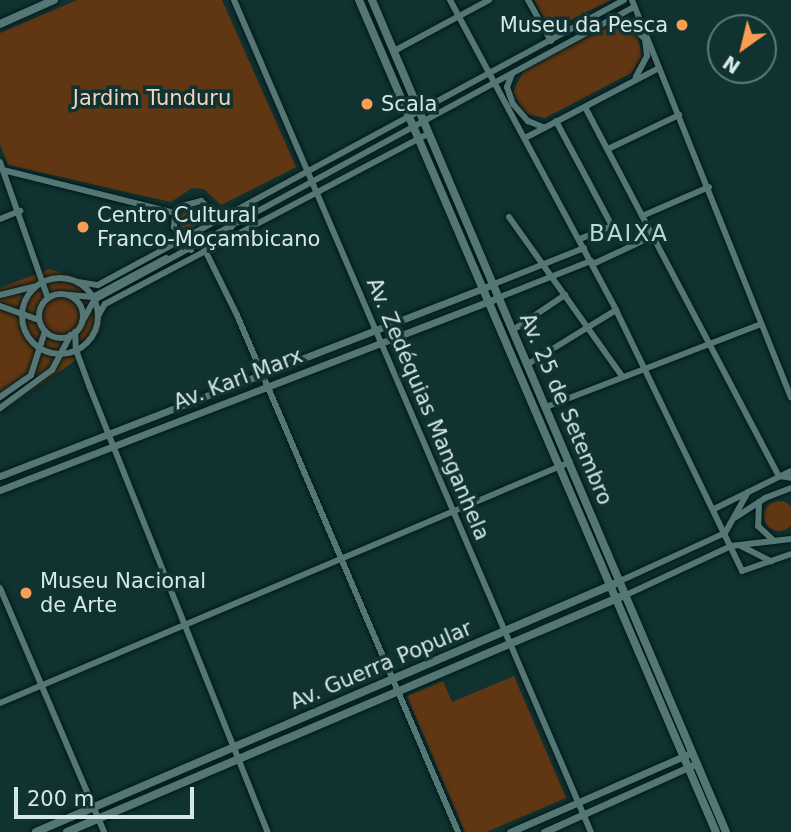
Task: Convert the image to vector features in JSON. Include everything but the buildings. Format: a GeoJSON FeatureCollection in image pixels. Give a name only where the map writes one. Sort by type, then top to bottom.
{"type":"FeatureCollection","features":[{"type":"Feature","properties":{"kind":"main road"},"geometry":{"type":"LineString","coordinates":[[0,24],[54,0]]}},
{"type":"Feature","properties":{"kind":"main road"},"geometry":{"type":"LineString","coordinates":[[359,0],[483,288]]}},
{"type":"Feature","properties":{"kind":"main road","name":"Av. 25 de Setembro"},"geometry":{"type":"LineString","coordinates":[[372,0],[626,595],[687,754]]}},
{"type":"Feature","properties":{"kind":"main road","name":"Av. 25 de Setembro"},"geometry":{"type":"LineString","coordinates":[[483,288],[610,585],[692,765],[726,832]]}},
{"type":"Feature","properties":{"kind":"main road","name":"Av. Guerra Popular"},"geometry":{"type":"LineString","coordinates":[[36,832],[620,581]]}},
{"type":"Feature","properties":{"kind":"main road","name":"Av. Guerra Popular"},"geometry":{"type":"LineString","coordinates":[[67,832],[396,689],[626,595]]}},
{"type":"Feature","properties":{"kind":"main road","name":"Av. 25 de Setembro"},"geometry":{"type":"LineString","coordinates":[[692,765],[716,832]]}},
{"type":"Feature","properties":{"kind":"street","name":"Av. Zedéquias Manganhela"},"geometry":{"type":"LineString","coordinates":[[234,0],[591,832]]}},
{"type":"Feature","properties":{"kind":"street"},"geometry":{"type":"LineString","coordinates":[[450,0],[592,262],[742,571],[791,554]]}},
{"type":"Feature","properties":{"kind":"street"},"geometry":{"type":"LineString","coordinates":[[394,51],[489,0]]}},
{"type":"Feature","properties":{"kind":"street"},"geometry":{"type":"LineString","coordinates":[[528,0],[555,49]]}},
{"type":"Feature","properties":{"kind":"street"},"geometry":{"type":"LineString","coordinates":[[0,295],[36,286],[45,280],[98,285],[306,172],[411,123],[490,73],[624,0]]}},
{"type":"Feature","properties":{"kind":"street"},"geometry":{"type":"LineString","coordinates":[[36,286],[22,313],[26,334],[42,349],[64,354],[76,350],[94,333],[98,317],[106,304],[411,123],[495,83],[633,4],[709,187],[791,397]]}},
{"type":"Feature","properties":{"kind":"street"},"geometry":{"type":"LineString","coordinates":[[602,23],[628,23],[645,38],[645,65],[633,82]]}},
{"type":"Feature","properties":{"kind":"street"},"geometry":{"type":"LineString","coordinates":[[525,138],[659,68]]}},
{"type":"Feature","properties":{"kind":"street"},"geometry":{"type":"LineString","coordinates":[[513,73],[507,87],[513,104],[527,121],[545,128]]}},
{"type":"Feature","properties":{"kind":"street"},"geometry":{"type":"LineString","coordinates":[[585,107],[779,476]]}},
{"type":"Feature","properties":{"kind":"street"},"geometry":{"type":"LineString","coordinates":[[608,149],[679,115]]}},
{"type":"Feature","properties":{"kind":"street"},"geometry":{"type":"LineString","coordinates":[[556,121],[612,226],[579,239]]}},
{"type":"Feature","properties":{"kind":"street"},"geometry":{"type":"LineString","coordinates":[[0,408],[47,375],[64,354],[94,299],[312,184],[429,133]]}},
{"type":"Feature","properties":{"kind":"street"},"geometry":{"type":"LineString","coordinates":[[0,162],[45,280],[48,298]]}},
{"type":"Feature","properties":{"kind":"street"},"geometry":{"type":"LineString","coordinates":[[3,170],[175,213]]}},
{"type":"Feature","properties":{"kind":"street"},"geometry":{"type":"LineString","coordinates":[[642,216],[709,187]]}},
{"type":"Feature","properties":{"kind":"street"},"geometry":{"type":"LineString","coordinates":[[201,201],[230,226],[204,247],[189,248],[174,227],[175,213],[182,206],[201,201]]}},
{"type":"Feature","properties":{"kind":"street"},"geometry":{"type":"LineString","coordinates":[[0,219],[20,211]]}},
{"type":"Feature","properties":{"kind":"street"},"geometry":{"type":"LineString","coordinates":[[509,217],[622,376]]}},
{"type":"Feature","properties":{"kind":"street"},"geometry":{"type":"LineString","coordinates":[[500,297],[653,236]]}},
{"type":"Feature","properties":{"kind":"street"},"geometry":{"type":"LineString","coordinates":[[204,247],[262,374],[458,832]]}},
{"type":"Feature","properties":{"kind":"street"},"geometry":{"type":"LineString","coordinates":[[494,284],[584,248]]}},
{"type":"Feature","properties":{"kind":"street"},"geometry":{"type":"LineString","coordinates":[[78,282],[94,299],[98,317]]}},
{"type":"Feature","properties":{"kind":"street","name":"Av. Karl Marx"},"geometry":{"type":"LineString","coordinates":[[0,476],[494,284]]}},
{"type":"Feature","properties":{"kind":"street"},"geometry":{"type":"LineString","coordinates":[[73,334],[57,337],[45,331],[39,320],[40,307],[48,298],[69,295],[94,299]]}},
{"type":"Feature","properties":{"kind":"street"},"geometry":{"type":"LineString","coordinates":[[69,295],[82,309],[82,322]]}},
{"type":"Feature","properties":{"kind":"street"},"geometry":{"type":"LineString","coordinates":[[513,330],[565,295]]}},
{"type":"Feature","properties":{"kind":"street","name":"Av. Karl Marx"},"geometry":{"type":"LineString","coordinates":[[0,490],[500,297]]}},
{"type":"Feature","properties":{"kind":"street"},"geometry":{"type":"LineString","coordinates":[[0,306],[39,320]]}},
{"type":"Feature","properties":{"kind":"street"},"geometry":{"type":"LineString","coordinates":[[528,364],[616,310]]}},
{"type":"Feature","properties":{"kind":"street"},"geometry":{"type":"LineString","coordinates":[[546,407],[761,324]]}},
{"type":"Feature","properties":{"kind":"street"},"geometry":{"type":"LineString","coordinates":[[0,397],[31,375],[42,349],[45,331]]}},
{"type":"Feature","properties":{"kind":"street"},"geometry":{"type":"LineString","coordinates":[[73,334],[76,350],[268,832]]}},
{"type":"Feature","properties":{"kind":"street"},"geometry":{"type":"LineString","coordinates":[[0,703],[570,462]]}},
{"type":"Feature","properties":{"kind":"street"},"geometry":{"type":"LineString","coordinates":[[714,509],[791,471]]}},
{"type":"Feature","properties":{"kind":"street"},"geometry":{"type":"LineString","coordinates":[[779,476],[791,478]]}},
{"type":"Feature","properties":{"kind":"street"},"geometry":{"type":"LineString","coordinates":[[732,521],[759,502],[791,488]]}},
{"type":"Feature","properties":{"kind":"street"},"geometry":{"type":"LineString","coordinates":[[725,533],[748,492]]}},
{"type":"Feature","properties":{"kind":"street"},"geometry":{"type":"LineString","coordinates":[[778,492],[791,495]]}},
{"type":"Feature","properties":{"kind":"street"},"geometry":{"type":"LineString","coordinates":[[759,502],[758,526],[776,542]]}},
{"type":"Feature","properties":{"kind":"street","name":"Av. Guerra Popular"},"geometry":{"type":"LineString","coordinates":[[620,581],[725,533]]}},
{"type":"Feature","properties":{"kind":"street","name":"Av. Guerra Popular"},"geometry":{"type":"LineString","coordinates":[[626,595],[731,546],[791,539]]}},
{"type":"Feature","properties":{"kind":"street","name":"Av. Guerra Popular"},"geometry":{"type":"LineString","coordinates":[[741,546],[772,561]]}},
{"type":"Feature","properties":{"kind":"street"},"geometry":{"type":"LineString","coordinates":[[0,588],[104,832]]}},
{"type":"Feature","properties":{"kind":"street"},"geometry":{"type":"LineString","coordinates":[[510,832],[687,754]]}},
{"type":"Feature","properties":{"kind":"street"},"geometry":{"type":"LineString","coordinates":[[544,832],[692,765]]}},
{"type":"Feature","properties":{"kind":"green space","name":"Jardim Tunduru"},"geometry":{"type":"Polygon","coordinates":[[[77,0],[222,0],[296,167],[221,205],[204,189],[192,188],[171,202],[8,165],[0,144],[0,33],[77,0]]]}},
{"type":"Feature","properties":{"kind":"green space"},"geometry":{"type":"Polygon","coordinates":[[[534,0],[611,0],[550,30],[534,0]]]}},
{"type":"Feature","properties":{"kind":"green space"},"geometry":{"type":"Polygon","coordinates":[[[606,26],[628,29],[638,37],[642,57],[631,73],[545,118],[524,113],[513,92],[524,70],[606,26]]]}},
{"type":"Feature","properties":{"kind":"green space"},"geometry":{"type":"Polygon","coordinates":[[[198,201],[217,217],[181,234],[179,213],[198,201]]]}},
{"type":"Feature","properties":{"kind":"green space"},"geometry":{"type":"Polygon","coordinates":[[[49,269],[87,280],[103,312],[101,329],[76,360],[0,413],[0,288],[49,269]]]}},
{"type":"Feature","properties":{"kind":"green space"},"geometry":{"type":"Polygon","coordinates":[[[779,501],[790,505],[794,516],[790,527],[779,531],[768,527],[764,516],[768,505],[779,501]]]}},
{"type":"Feature","properties":{"kind":"green space"},"geometry":{"type":"Polygon","coordinates":[[[514,676],[566,798],[486,832],[465,832],[407,696],[443,681],[452,702],[514,676]]]}},
{"type":"Feature","properties":{"kind":"place","name":"Museu da Pesca"},"geometry":{"type":"Point","coordinates":[682,25]}},
{"type":"Feature","properties":{"kind":"place","name":"Scala"},"geometry":{"type":"Point","coordinates":[367,104]}},
{"type":"Feature","properties":{"kind":"place","name":"Centro Cultural Franco-Moçambicano"},"geometry":{"type":"Point","coordinates":[83,227]}},
{"type":"Feature","properties":{"kind":"place","name":"Museu Nacional de Arte"},"geometry":{"type":"Point","coordinates":[26,593]}},
{"type":"Feature","properties":{"kind":"district","name":"BAIXA"},"geometry":{"type":"Point","coordinates":[629,233]}}]}
